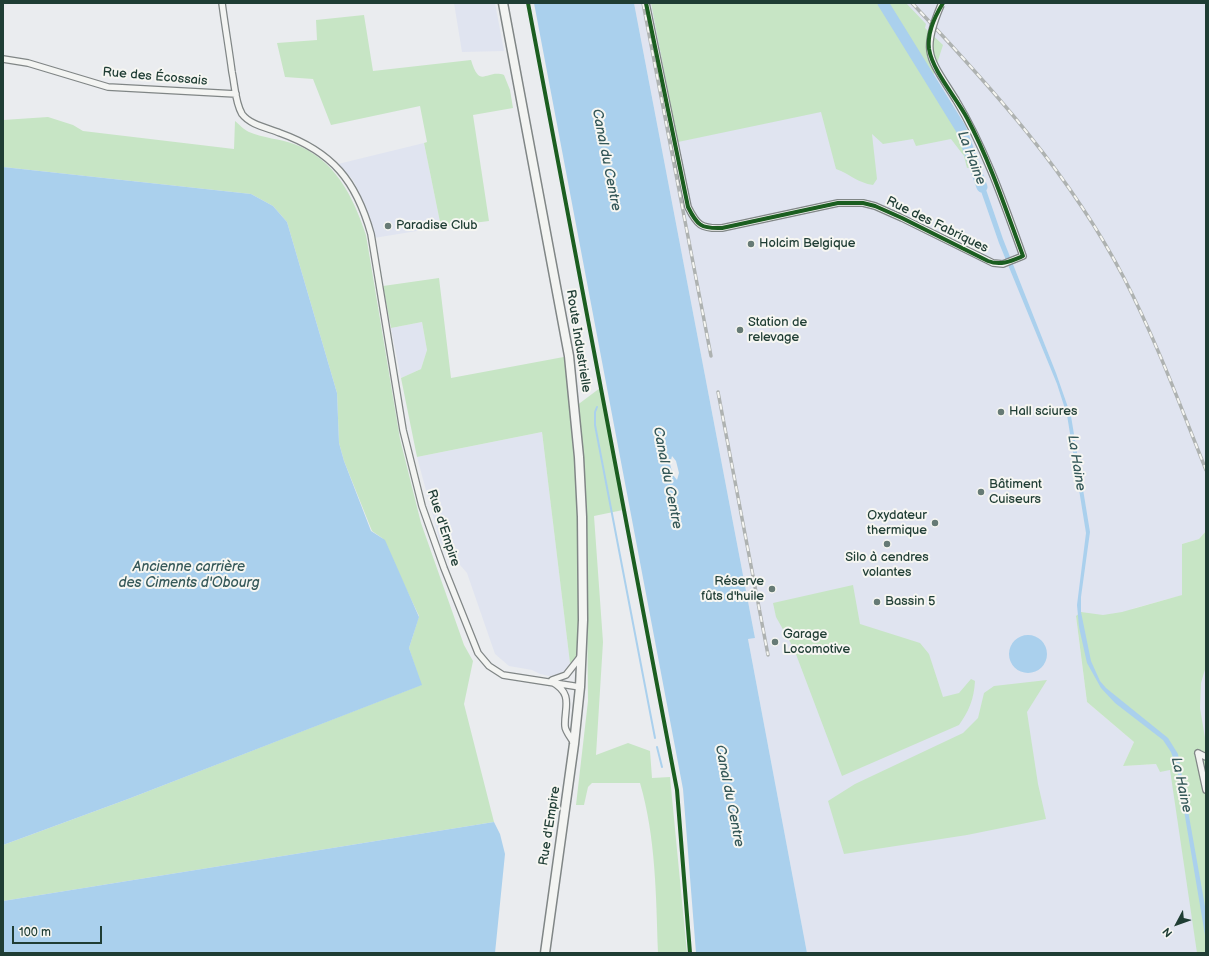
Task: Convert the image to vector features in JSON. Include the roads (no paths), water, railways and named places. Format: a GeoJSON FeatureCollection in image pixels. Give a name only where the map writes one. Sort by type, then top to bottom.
{"type":"FeatureCollection","features":[{"type":"Feature","properties":{"kind":"main road","name":"Route Industrielle"},"geometry":{"type":"LineString","coordinates":[[503,3],[562,310],[574,392],[582,525],[580,686]]}},
{"type":"Feature","properties":{"kind":"main road","name":"Rue d'Empire"},"geometry":{"type":"LineString","coordinates":[[545,953],[574,744],[580,686]]}},
{"type":"Feature","properties":{"kind":"street","name":"Rue d'Empire"},"geometry":{"type":"LineString","coordinates":[[222,3],[236,94],[240,110],[247,120],[292,137],[311,147],[331,161],[352,186],[366,216],[371,234],[403,430],[422,506],[452,590],[478,654],[486,663],[503,675],[548,680],[580,686]]}},
{"type":"Feature","properties":{"kind":"street","name":"Rue des Fabriques"},"geometry":{"type":"LineString","coordinates":[[646,3],[688,207],[696,222],[700,225],[711,228],[722,228],[838,203],[863,203],[875,206],[902,218],[994,263],[1003,264],[1023,256],[985,157],[967,118],[932,61],[929,50],[930,33],[942,4]]}},
{"type":"Feature","properties":{"kind":"street","name":"Rue des Écossais"},"geometry":{"type":"LineString","coordinates":[[3,59],[28,63],[108,87],[236,94]]}},
{"type":"Feature","properties":{"kind":"street"},"geometry":{"type":"LineString","coordinates":[[548,680],[566,675],[581,656]]}},
{"type":"Feature","properties":{"kind":"street"},"geometry":{"type":"LineString","coordinates":[[548,680],[555,684],[565,695],[567,703],[564,728],[574,744]]}},
{"type":"Feature","properties":{"kind":"street"},"geometry":{"type":"LineString","coordinates":[[1206,757],[1198,753],[1206,790]]}},
{"type":"Feature","properties":{"kind":"water","name":"Canal du Centre"},"geometry":{"type":"Polygon","coordinates":[[[534,3],[634,3],[755,638],[748,639],[807,953],[696,953],[683,789],[534,3]]]}},
{"type":"Feature","properties":{"kind":"water","name":"Ancienne carrière des Ciments d'Obourg"},"geometry":{"type":"Polygon","coordinates":[[[3,167],[251,194],[273,206],[287,222],[337,393],[339,443],[344,461],[371,531],[385,540],[419,617],[409,648],[422,685],[128,799],[3,845],[3,167]]]}},
{"type":"Feature","properties":{"kind":"water"},"geometry":{"type":"Polygon","coordinates":[[[980,172],[1003,239],[1056,373],[1071,416],[1090,532],[1081,597],[1081,612],[1091,661],[1100,681],[1106,688],[1168,738],[1178,754],[1206,912],[1206,941],[1177,769],[1171,752],[1163,740],[1115,703],[1101,688],[1087,663],[1079,627],[1077,605],[1086,533],[1067,415],[1057,384],[999,243],[975,174],[980,172]]]}},
{"type":"Feature","properties":{"kind":"water"},"geometry":{"type":"Polygon","coordinates":[[[1028,635],[1038,638],[1044,644],[1047,654],[1044,664],[1038,670],[1028,673],[1018,670],[1012,664],[1009,654],[1012,644],[1018,638],[1028,635]]]}},
{"type":"Feature","properties":{"kind":"water"},"geometry":{"type":"Polygon","coordinates":[[[494,822],[500,834],[505,854],[495,953],[3,953],[3,901],[494,822]]]}},
{"type":"Feature","properties":{"kind":"waterway","name":"La Haine"},"geometry":{"type":"LineString","coordinates":[[883,3],[961,129],[982,187]]}},
{"type":"Feature","properties":{"kind":"waterway"},"geometry":{"type":"LineString","coordinates":[[597,407],[595,412],[595,425],[655,738]]}},
{"type":"Feature","properties":{"kind":"waterway"},"geometry":{"type":"LineString","coordinates":[[657,747],[662,767]]}},
{"type":"Feature","properties":{"kind":"railway"},"geometry":{"type":"LineString","coordinates":[[643,3],[711,356]]}},
{"type":"Feature","properties":{"kind":"railway"},"geometry":{"type":"LineString","coordinates":[[912,3],[971,67],[1028,133],[1079,203],[1103,240],[1136,301],[1147,325],[1206,470]]}},
{"type":"Feature","properties":{"kind":"railway"},"geometry":{"type":"LineString","coordinates":[[718,392],[768,655]]}},
{"type":"Feature","properties":{"kind":"place","name":"Paradise Club"},"geometry":{"type":"Point","coordinates":[388,226]}},
{"type":"Feature","properties":{"kind":"place","name":"Holcim Belgique"},"geometry":{"type":"Point","coordinates":[751,244]}},
{"type":"Feature","properties":{"kind":"place","name":"Station de relevage"},"geometry":{"type":"Point","coordinates":[740,330]}},
{"type":"Feature","properties":{"kind":"place","name":"Hall sciures"},"geometry":{"type":"Point","coordinates":[1001,412]}},
{"type":"Feature","properties":{"kind":"place","name":"Bâtiment Cuiseurs"},"geometry":{"type":"Point","coordinates":[981,492]}},
{"type":"Feature","properties":{"kind":"place","name":"Oxydateur thermique"},"geometry":{"type":"Point","coordinates":[935,523]}},
{"type":"Feature","properties":{"kind":"place","name":"Silo à cendres volantes"},"geometry":{"type":"Point","coordinates":[887,544]}},
{"type":"Feature","properties":{"kind":"place","name":"Réserve fûts d'huile"},"geometry":{"type":"Point","coordinates":[772,589]}},
{"type":"Feature","properties":{"kind":"place","name":"Bassin 5"},"geometry":{"type":"Point","coordinates":[877,602]}},
{"type":"Feature","properties":{"kind":"place","name":"Garage Locomotive"},"geometry":{"type":"Point","coordinates":[775,642]}}]}
